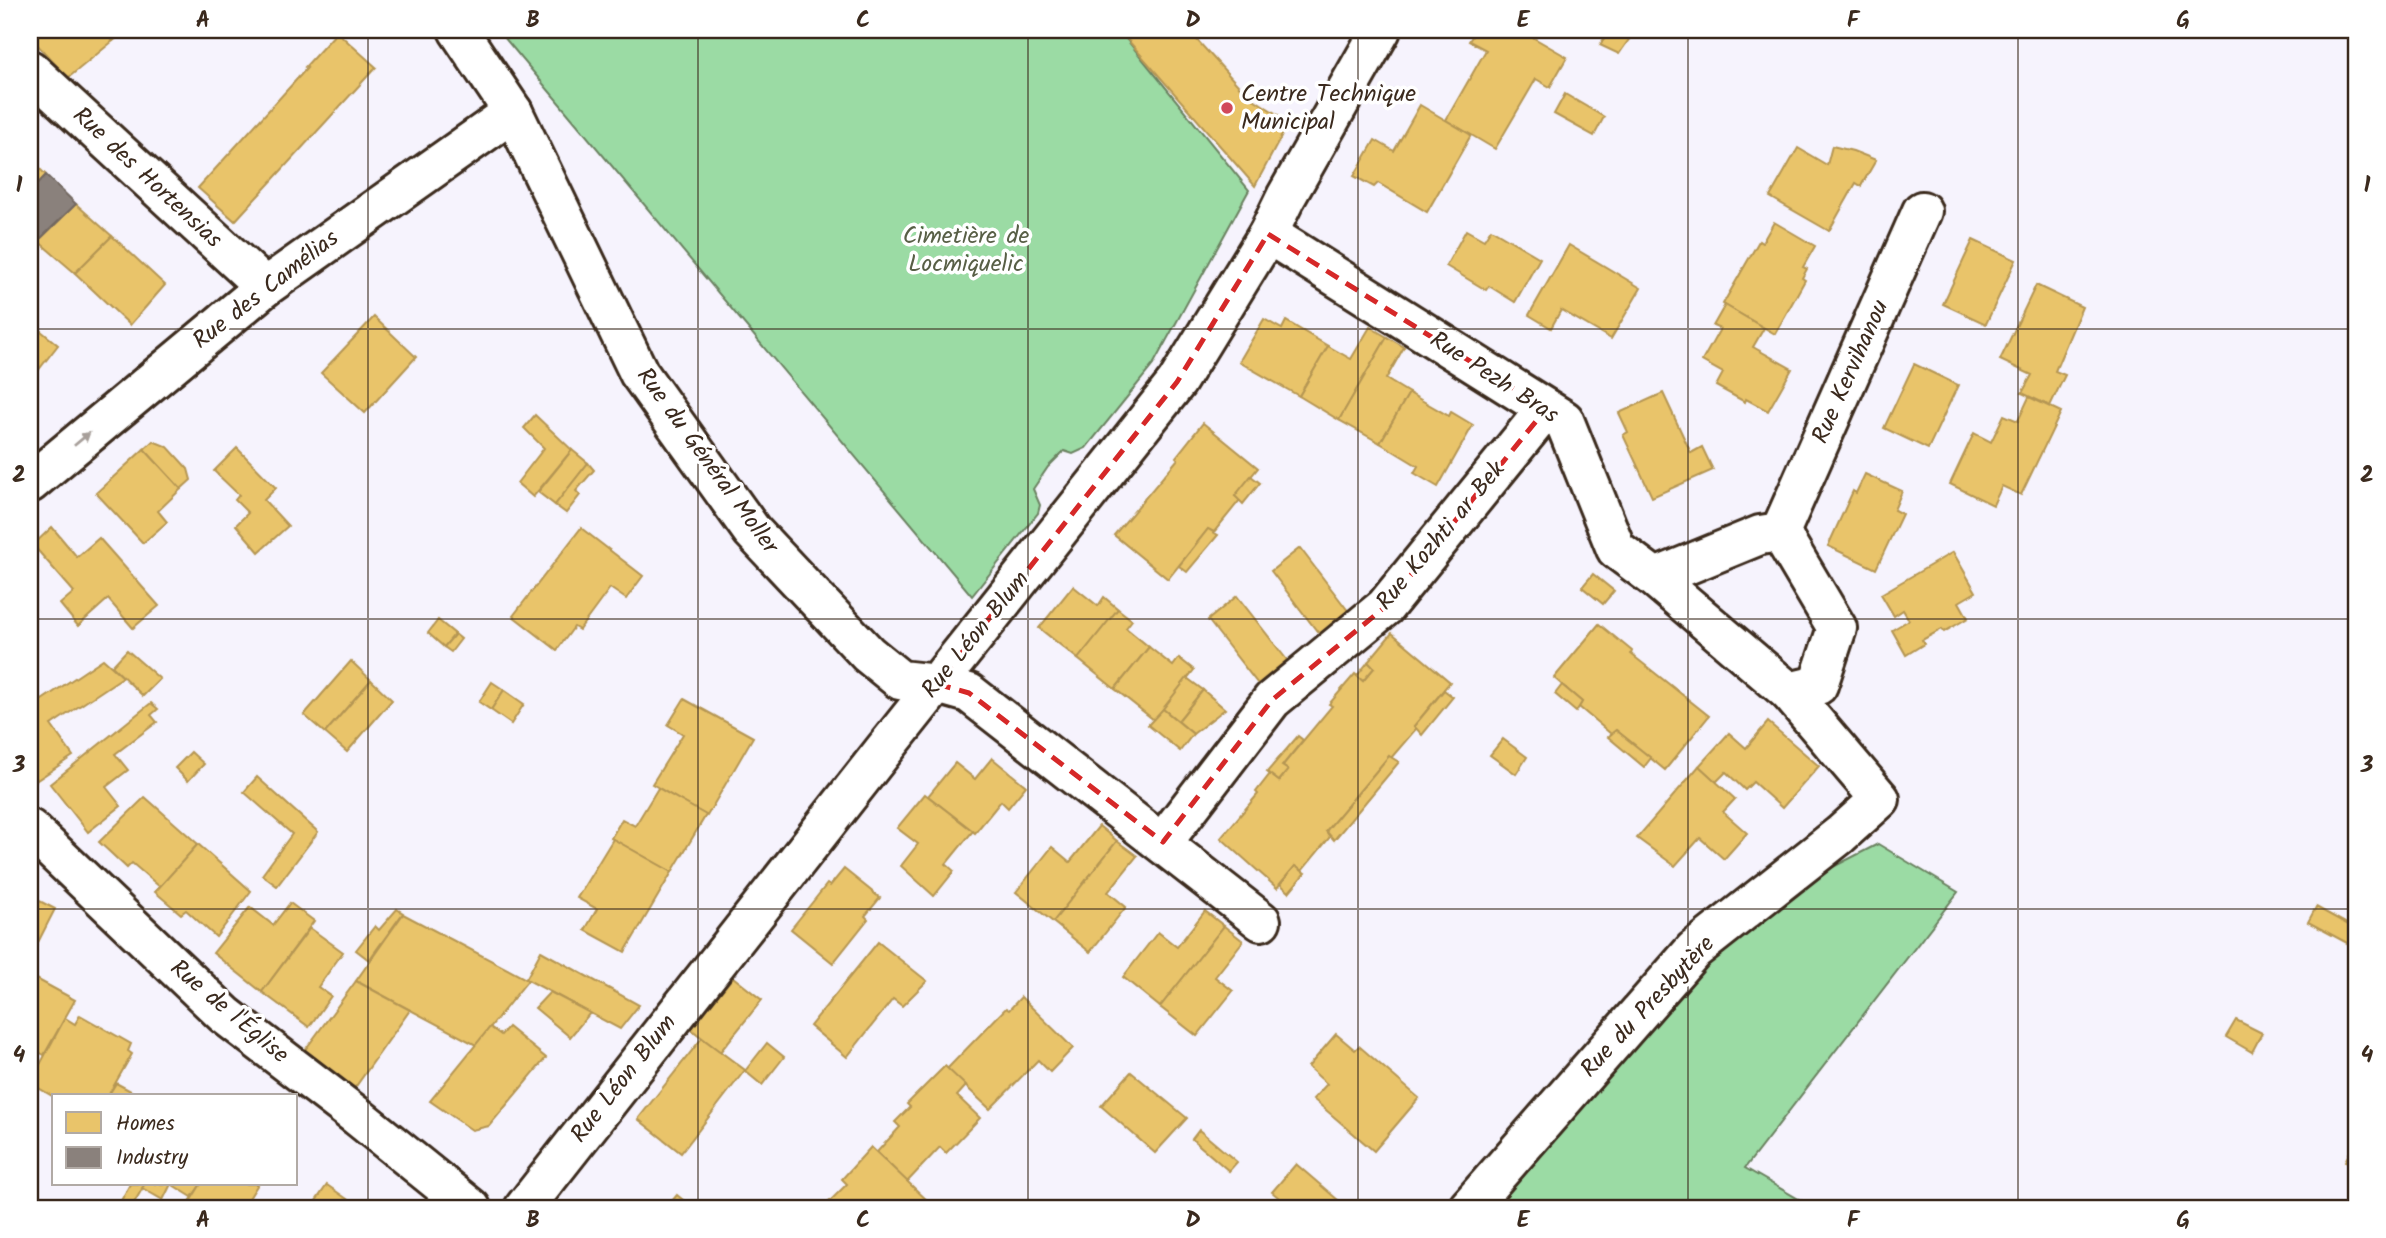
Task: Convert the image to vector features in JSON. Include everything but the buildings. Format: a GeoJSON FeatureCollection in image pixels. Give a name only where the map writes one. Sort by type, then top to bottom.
{"type":"FeatureCollection","features":[{"type":"Feature","properties":{"kind":"street","name":"Rue du Général Moller"},"geometry":{"type":"LineString","coordinates":[[458,30],[513,112],[639,373],[752,531],[868,654],[900,680],[937,684]]}},
{"type":"Feature","properties":{"kind":"street","name":"Rue Léon Blum"},"geometry":{"type":"LineString","coordinates":[[524,1208],[1177,382],[1268,234],[1286,197],[1381,30]]}},
{"type":"Feature","properties":{"kind":"street","name":"Rue des Hortensias"},"geometry":{"type":"LineString","coordinates":[[30,70],[265,287]]}},
{"type":"Feature","properties":{"kind":"street","name":"Rue des Camélias"},"geometry":{"type":"LineString","coordinates":[[30,483],[265,287],[513,112]]}},
{"type":"Feature","properties":{"kind":"street","name":"Rue Kervihanou"},"geometry":{"type":"LineString","coordinates":[[1780,532],[1922,211]]}},
{"type":"Feature","properties":{"kind":"street","name":"Rue Pezh Bras"},"geometry":{"type":"LineString","coordinates":[[1268,234],[1564,420],[1616,549],[1655,578],[1789,692],[1880,799]]}},
{"type":"Feature","properties":{"kind":"street","name":"Rue Kozhti ar Bek"},"geometry":{"type":"LineString","coordinates":[[1163,842],[1272,700],[1385,607],[1546,409]]}},
{"type":"Feature","properties":{"kind":"street"},"geometry":{"type":"LineString","coordinates":[[1655,578],[1760,535],[1780,532],[1837,628],[1818,685],[1789,692]]}},
{"type":"Feature","properties":{"kind":"street"},"geometry":{"type":"LineString","coordinates":[[937,684],[969,693],[1163,842],[1261,922]]}},
{"type":"Feature","properties":{"kind":"street","name":"Rue du Presbytère"},"geometry":{"type":"LineString","coordinates":[[1468,1208],[1694,950],[1840,835],[1880,799]]}},
{"type":"Feature","properties":{"kind":"street","name":"Rue de l'Église"},"geometry":{"type":"LineString","coordinates":[[30,829],[225,1015],[471,1208]]}},
{"type":"Feature","properties":{"kind":"highlighted area"},"geometry":{"type":"Polygon","coordinates":[[[1268,234],[1546,409],[1385,607],[1272,700],[1163,842],[969,693],[937,684],[1177,382],[1268,234]]]}},
{"type":"Feature","properties":{"kind":"green space","name":"Cimetière de Locmiquelic"},"geometry":{"type":"Polygon","coordinates":[[[498,30],[1119,30],[1249,190],[1153,365],[1086,448],[1073,454],[1064,451],[1048,467],[1033,489],[1040,505],[1038,513],[972,596],[498,30]]]}},
{"type":"Feature","properties":{"kind":"green space"},"geometry":{"type":"Polygon","coordinates":[[[1878,844],[1958,892],[1745,1168],[1814,1208],[1488,1208],[1668,997],[1765,902],[1878,844]]]}},
{"type":"Feature","properties":{"kind":"place","name":"Centre Technique Municipal"},"geometry":{"type":"Point","coordinates":[1227,108]}}]}
